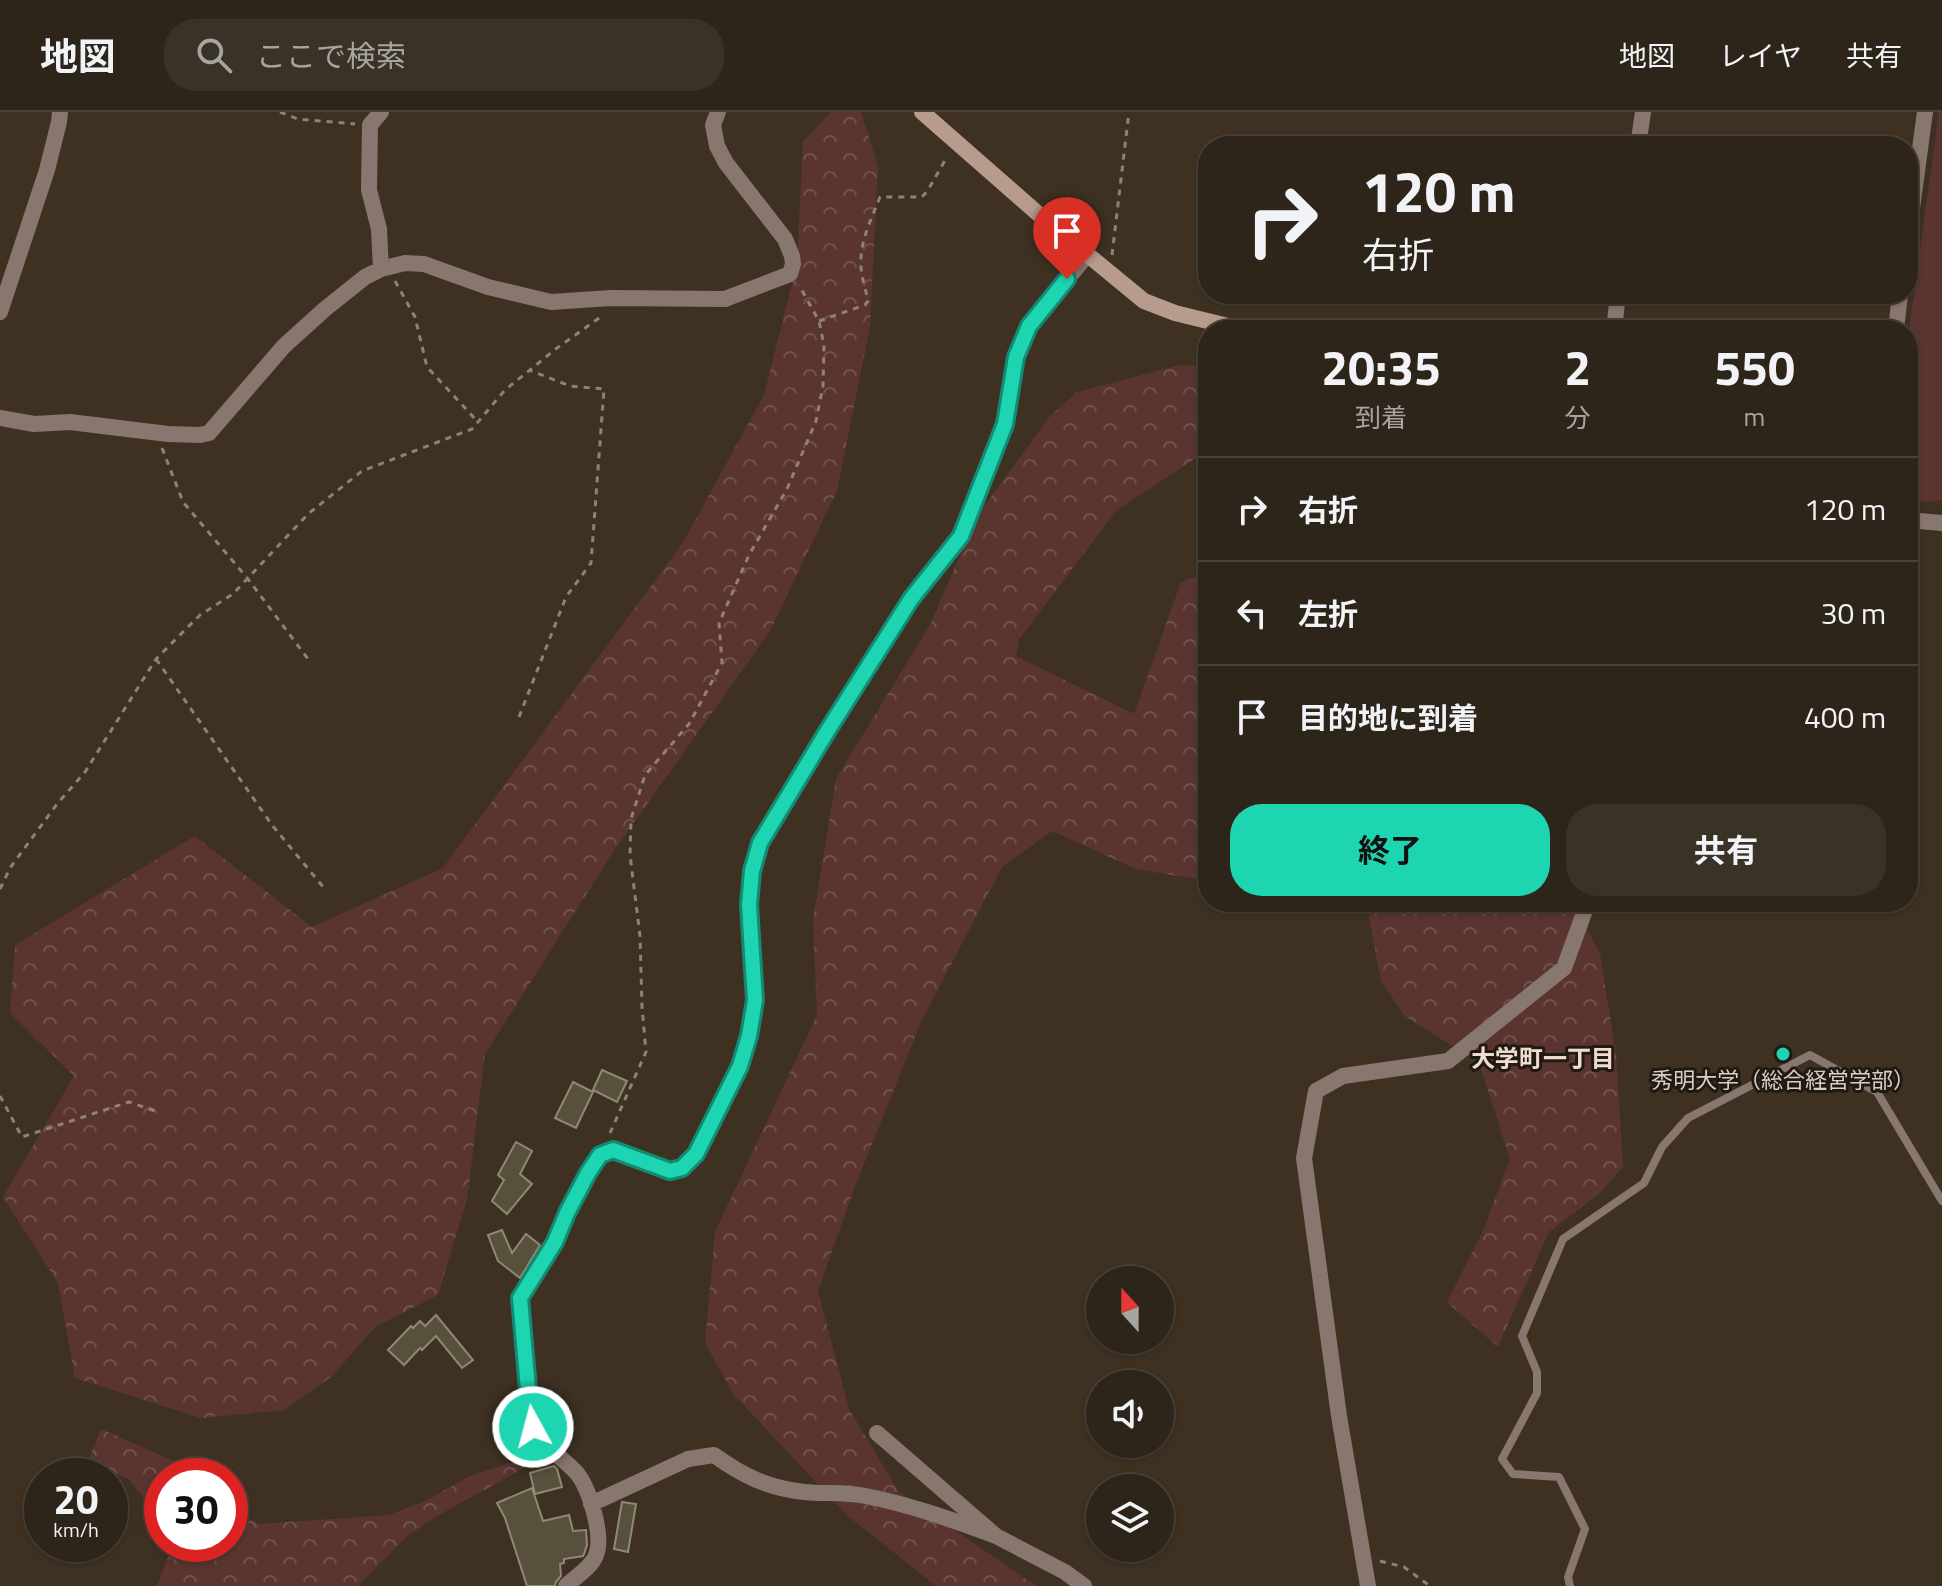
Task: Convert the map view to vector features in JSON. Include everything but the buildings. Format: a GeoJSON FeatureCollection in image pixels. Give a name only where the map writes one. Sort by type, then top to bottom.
{"type":"FeatureCollection","features":[{"type":"Feature","properties":{"kind":"street"},"geometry":{"type":"LineString","coordinates":[[0,312],[47,170],[60,112]]}},
{"type":"Feature","properties":{"kind":"street"},"geometry":{"type":"LineString","coordinates":[[0,418],[34,424],[70,422],[118,426],[157,433],[209,433],[284,346],[335,301],[365,277],[405,263],[424,264],[488,287],[551,302],[611,298],[725,299],[790,274],[792,256],[785,239],[726,163],[717,146],[713,125],[718,112]]}},
{"type":"Feature","properties":{"kind":"street"},"geometry":{"type":"LineString","coordinates":[[922,112],[1144,301],[1203,320]]}},
{"type":"Feature","properties":{"kind":"street"},"geometry":{"type":"LineString","coordinates":[[1639,136],[1643,112]]}},
{"type":"Feature","properties":{"kind":"street"},"geometry":{"type":"LineString","coordinates":[[1918,164],[1925,112]]}},
{"type":"Feature","properties":{"kind":"street"},"geometry":{"type":"LineString","coordinates":[[376,118],[369,190],[379,229],[384,268]]}},
{"type":"Feature","properties":{"kind":"street"},"geometry":{"type":"LineString","coordinates":[[566,1586],[592,1562],[597,1553],[598,1539],[586,1488],[577,1474],[538,1437],[533,1427],[520,1298],[555,1242],[567,1213],[600,1155],[613,1150],[670,1171],[682,1168],[696,1154],[740,1066],[749,1036],[755,1000],[749,905],[752,871],[760,843],[911,599],[961,536],[1005,424],[1016,357],[1029,326],[1087,255]]}},
{"type":"Feature","properties":{"kind":"street"},"geometry":{"type":"LineString","coordinates":[[1918,521],[1942,523]]}},
{"type":"Feature","properties":{"kind":"street"},"geometry":{"type":"LineString","coordinates":[[1368,1586],[1339,1416],[1304,1158],[1316,1091],[1343,1076],[1448,1061],[1564,968],[1584,912]]}},
{"type":"Feature","properties":{"kind":"street"},"geometry":{"type":"LineString","coordinates":[[877,1433],[996,1536]]}},
{"type":"Feature","properties":{"kind":"street"},"geometry":{"type":"LineString","coordinates":[[591,1504],[688,1459],[714,1455],[774,1488],[862,1495],[932,1513],[996,1536],[1065,1572],[1084,1586]]}},
{"type":"Feature","properties":{"kind":"lane"},"geometry":{"type":"LineString","coordinates":[[1570,1586],[1568,1577],[1585,1529],[1559,1477],[1513,1474],[1502,1459],[1537,1393],[1537,1372],[1522,1336],[1563,1239],[1644,1183],[1662,1147],[1688,1118],[1810,1055],[1877,1092],[1942,1201]]}},
{"type":"Feature","properties":{"kind":"path"},"geometry":{"type":"LineString","coordinates":[[280,112],[298,119],[376,118]]}},
{"type":"Feature","properties":{"kind":"path"},"geometry":{"type":"LineString","coordinates":[[1110,274],[1129,112]]}},
{"type":"Feature","properties":{"kind":"path"},"geometry":{"type":"LineString","coordinates":[[819,321],[865,305],[868,301],[861,270],[861,253],[880,197],[922,197],[955,143]]}},
{"type":"Feature","properties":{"kind":"path"},"geometry":{"type":"LineString","coordinates":[[384,268],[415,317],[427,367],[478,422]]}},
{"type":"Feature","properties":{"kind":"path"},"geometry":{"type":"LineString","coordinates":[[600,1155],[646,1052],[640,936],[630,855],[631,819],[645,775],[689,724],[722,663],[719,623],[749,555],[787,489],[816,421],[823,386],[824,345],[819,321],[790,274]]}},
{"type":"Feature","properties":{"kind":"path"},"geometry":{"type":"LineString","coordinates":[[0,889],[10,868],[85,772],[156,659],[200,615],[233,594],[308,514],[362,471],[472,429],[505,390],[557,348],[601,319],[611,298]]}},
{"type":"Feature","properties":{"kind":"path"},"geometry":{"type":"LineString","coordinates":[[519,717],[566,597],[591,563],[604,389],[570,386],[529,370]]}},
{"type":"Feature","properties":{"kind":"path"},"geometry":{"type":"LineString","coordinates":[[157,433],[183,502],[248,579],[308,659]]}},
{"type":"Feature","properties":{"kind":"path"},"geometry":{"type":"LineString","coordinates":[[156,659],[272,825],[324,888]]}},
{"type":"Feature","properties":{"kind":"path"},"geometry":{"type":"LineString","coordinates":[[0,1096],[22,1137],[129,1102],[158,1112]]}},
{"type":"Feature","properties":{"kind":"path"},"geometry":{"type":"LineString","coordinates":[[1364,1557],[1404,1567],[1430,1586]]}},
{"type":"Feature","properties":{"kind":"green space"},"geometry":{"type":"Polygon","coordinates":[[[831,112],[861,112],[878,166],[870,327],[837,491],[770,631],[613,852],[485,1054],[467,1199],[438,1295],[375,1327],[331,1377],[284,1410],[201,1418],[75,1378],[58,1283],[3,1197],[74,1076],[10,1013],[15,945],[195,836],[312,927],[443,868],[682,544],[764,395],[797,264],[803,142],[831,112]]]}},
{"type":"Feature","properties":{"kind":"green space"},"geometry":{"type":"Polygon","coordinates":[[[1939,112],[1942,112],[1942,500],[1918,502],[1918,320],[1910,320],[1913,304],[1918,304],[1918,265],[1939,112]]]}},
{"type":"Feature","properties":{"kind":"green space"},"geometry":{"type":"Polygon","coordinates":[[[1180,365],[1198,366],[1198,457],[1117,510],[1019,639],[1016,656],[1134,714],[1181,582],[1198,576],[1198,879],[1136,869],[1052,831],[1002,867],[922,1020],[855,1186],[818,1291],[849,1409],[898,1491],[1036,1586],[936,1586],[848,1516],[734,1395],[705,1343],[715,1232],[817,1015],[813,919],[836,779],[930,625],[977,516],[1050,416],[1077,392],[1180,365]]]}},
{"type":"Feature","properties":{"kind":"green space"},"geometry":{"type":"Polygon","coordinates":[[[1368,912],[1578,912],[1600,954],[1616,1054],[1623,1167],[1599,1194],[1549,1232],[1498,1347],[1447,1302],[1483,1231],[1510,1159],[1479,1063],[1405,1016],[1381,981],[1368,912]]]}},
{"type":"Feature","properties":{"kind":"green space"},"geometry":{"type":"Polygon","coordinates":[[[101,1429],[167,1458],[144,1458],[144,1498],[128,1479],[128,1458],[89,1458],[101,1429]]]}},
{"type":"Feature","properties":{"kind":"green space"},"geometry":{"type":"Polygon","coordinates":[[[521,1459],[524,1468],[407,1536],[358,1586],[157,1586],[166,1562],[248,1562],[248,1519],[260,1524],[389,1515],[425,1501],[468,1477],[521,1459]]]}},
{"type":"Feature","properties":{"kind":"place","name":"秀明大学（総合経営学部）"},"geometry":{"type":"Point","coordinates":[1783,1054]}},
{"type":"Feature","properties":{"kind":"district","name":"大学町一丁目"},"geometry":{"type":"Point","coordinates":[1543,1059]}},
{"type":"Feature","properties":{"kind":"route"},"geometry":{"type":"LineString","coordinates":[[533,1427],[520,1298],[555,1242],[567,1213],[600,1155],[613,1150],[670,1171],[682,1168],[696,1154],[740,1066],[749,1036],[755,1000],[749,905],[752,871],[760,843],[911,599],[961,536],[1005,424],[1016,357],[1029,326],[1067,279]]}}]}
